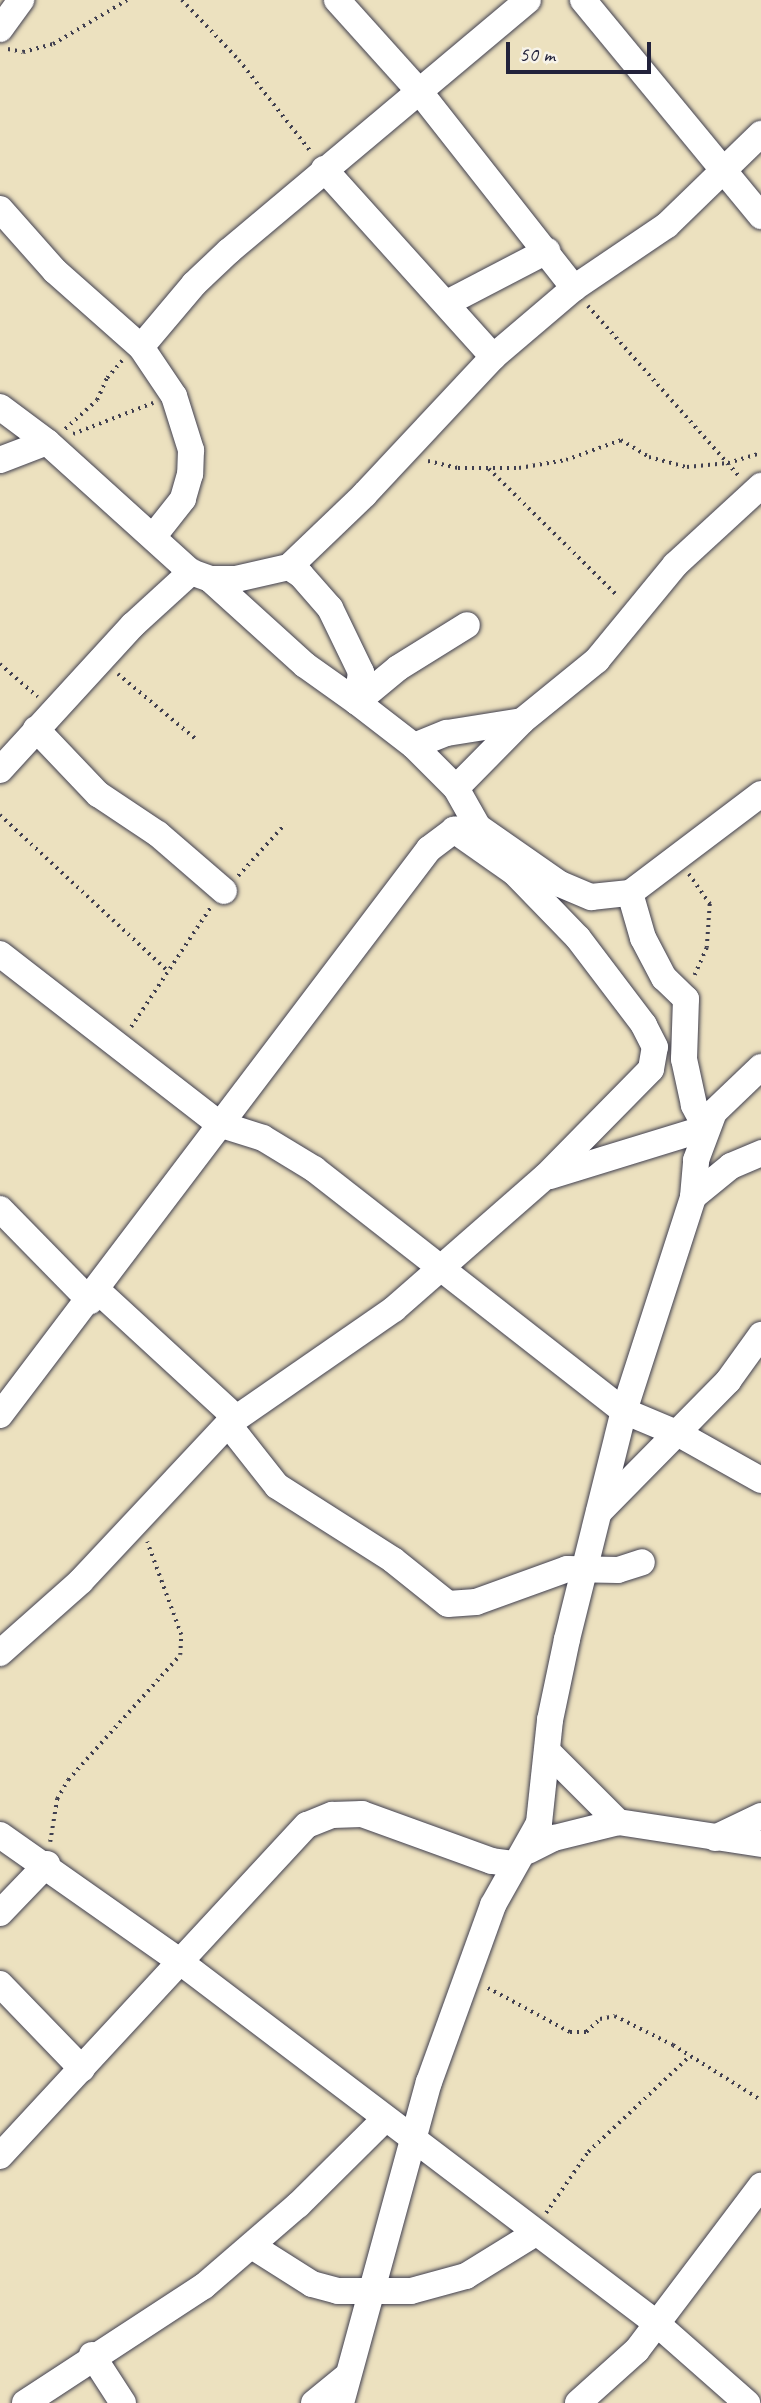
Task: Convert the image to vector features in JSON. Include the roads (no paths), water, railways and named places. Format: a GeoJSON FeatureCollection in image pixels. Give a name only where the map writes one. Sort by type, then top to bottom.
{"type":"FeatureCollection","features":[{"type":"Feature","properties":{"kind":"street"},"geometry":{"type":"LineString","coordinates":[[0,29],[22,0]]}},
{"type":"Feature","properties":{"kind":"street"},"geometry":{"type":"LineString","coordinates":[[337,0],[419,91],[574,288]]}},
{"type":"Feature","properties":{"kind":"street"},"geometry":{"type":"LineString","coordinates":[[141,347],[194,284],[324,169],[528,0]]}},
{"type":"Feature","properties":{"kind":"street"},"geometry":{"type":"LineString","coordinates":[[583,0],[720,171],[761,216]]}},
{"type":"Feature","properties":{"kind":"street"},"geometry":{"type":"LineString","coordinates":[[0,770],[101,659],[200,575],[236,579],[289,567],[402,454],[493,357],[574,288],[667,225],[761,134]]}},
{"type":"Feature","properties":{"kind":"street"},"geometry":{"type":"LineString","coordinates":[[324,169],[493,357]]}},
{"type":"Feature","properties":{"kind":"street"},"geometry":{"type":"LineString","coordinates":[[0,209],[55,271],[141,347],[174,396],[191,450],[190,474],[183,499],[152,537]]}},
{"type":"Feature","properties":{"kind":"street"},"geometry":{"type":"LineString","coordinates":[[447,303],[547,251]]}},
{"type":"Feature","properties":{"kind":"street"},"geometry":{"type":"LineString","coordinates":[[0,407],[52,446],[152,537],[304,665],[414,746],[456,788],[466,828],[536,891],[578,938],[645,1025],[655,1047],[651,1069],[545,1177],[352,1343],[232,1421],[136,1518],[81,1581],[0,1653]]}},
{"type":"Feature","properties":{"kind":"street"},"geometry":{"type":"LineString","coordinates":[[0,460],[52,446]]}},
{"type":"Feature","properties":{"kind":"street"},"geometry":{"type":"LineString","coordinates":[[456,788],[522,721],[597,660],[634,619],[675,565],[761,486]]}},
{"type":"Feature","properties":{"kind":"street"},"geometry":{"type":"LineString","coordinates":[[289,567],[330,608],[345,637],[361,672],[357,702]]}},
{"type":"Feature","properties":{"kind":"street"},"geometry":{"type":"LineString","coordinates":[[357,702],[406,662],[467,625]]}},
{"type":"Feature","properties":{"kind":"street"},"geometry":{"type":"LineString","coordinates":[[414,746],[447,733],[522,721]]}},
{"type":"Feature","properties":{"kind":"street"},"geometry":{"type":"LineString","coordinates":[[36,729],[98,794],[158,834],[224,891]]}},
{"type":"Feature","properties":{"kind":"street"},"geometry":{"type":"LineString","coordinates":[[466,828],[560,884],[591,898],[629,892],[761,794]]}},
{"type":"Feature","properties":{"kind":"street"},"geometry":{"type":"LineString","coordinates":[[3,1402],[94,1295],[219,1124],[429,849],[466,828]]}},
{"type":"Feature","properties":{"kind":"street"},"geometry":{"type":"LineString","coordinates":[[629,892],[633,916],[648,948],[664,978],[686,999],[684,1059],[694,1105],[706,1128]]}},
{"type":"Feature","properties":{"kind":"street"},"geometry":{"type":"LineString","coordinates":[[0,954],[219,1124],[288,1151],[624,1411],[678,1434],[761,1480]]}},
{"type":"Feature","properties":{"kind":"street"},"geometry":{"type":"LineString","coordinates":[[341,2403],[412,2139],[467,1978],[520,1858],[539,1823],[557,1681],[624,1411],[693,1197],[696,1160],[706,1128],[714,1112],[761,1067]]}},
{"type":"Feature","properties":{"kind":"street"},"geometry":{"type":"LineString","coordinates":[[545,1177],[706,1128]]}},
{"type":"Feature","properties":{"kind":"street"},"geometry":{"type":"LineString","coordinates":[[693,1197],[731,1166],[761,1153]]}},
{"type":"Feature","properties":{"kind":"street"},"geometry":{"type":"LineString","coordinates":[[0,1209],[232,1421],[277,1486],[393,1560],[448,1604],[476,1602],[566,1569],[618,1570],[642,1562]]}},
{"type":"Feature","properties":{"kind":"street"},"geometry":{"type":"LineString","coordinates":[[598,1513],[728,1381],[761,1335]]}},
{"type":"Feature","properties":{"kind":"street"},"geometry":{"type":"LineString","coordinates":[[549,1753],[618,1822]]}},
{"type":"Feature","properties":{"kind":"street"},"geometry":{"type":"LineString","coordinates":[[0,2155],[307,1825],[332,1815],[362,1814],[492,1861],[520,1858],[554,1838],[618,1822],[714,1839],[761,1844]]}},
{"type":"Feature","properties":{"kind":"street"},"geometry":{"type":"LineString","coordinates":[[714,1839],[761,1816]]}},
{"type":"Feature","properties":{"kind":"street"},"geometry":{"type":"LineString","coordinates":[[0,1835],[47,1864],[179,1961],[534,2234],[655,2322],[747,2403]]}},
{"type":"Feature","properties":{"kind":"street"},"geometry":{"type":"LineString","coordinates":[[0,1913],[47,1864]]}},
{"type":"Feature","properties":{"kind":"street"},"geometry":{"type":"LineString","coordinates":[[0,1984],[82,2069]]}},
{"type":"Feature","properties":{"kind":"street"},"geometry":{"type":"LineString","coordinates":[[39,2399],[92,2355],[166,2312],[252,2246],[385,2119]]}},
{"type":"Feature","properties":{"kind":"street"},"geometry":{"type":"LineString","coordinates":[[578,2403],[616,2373],[761,2186]]}},
{"type":"Feature","properties":{"kind":"street"},"geometry":{"type":"LineString","coordinates":[[252,2246],[312,2284],[338,2291],[371,2291],[438,2286],[466,2276],[534,2234]]}},
{"type":"Feature","properties":{"kind":"street"},"geometry":{"type":"LineString","coordinates":[[92,2355],[123,2403]]}},
{"type":"Feature","properties":{"kind":"street"},"geometry":{"type":"LineString","coordinates":[[314,2403],[347,2376]]}}]}
